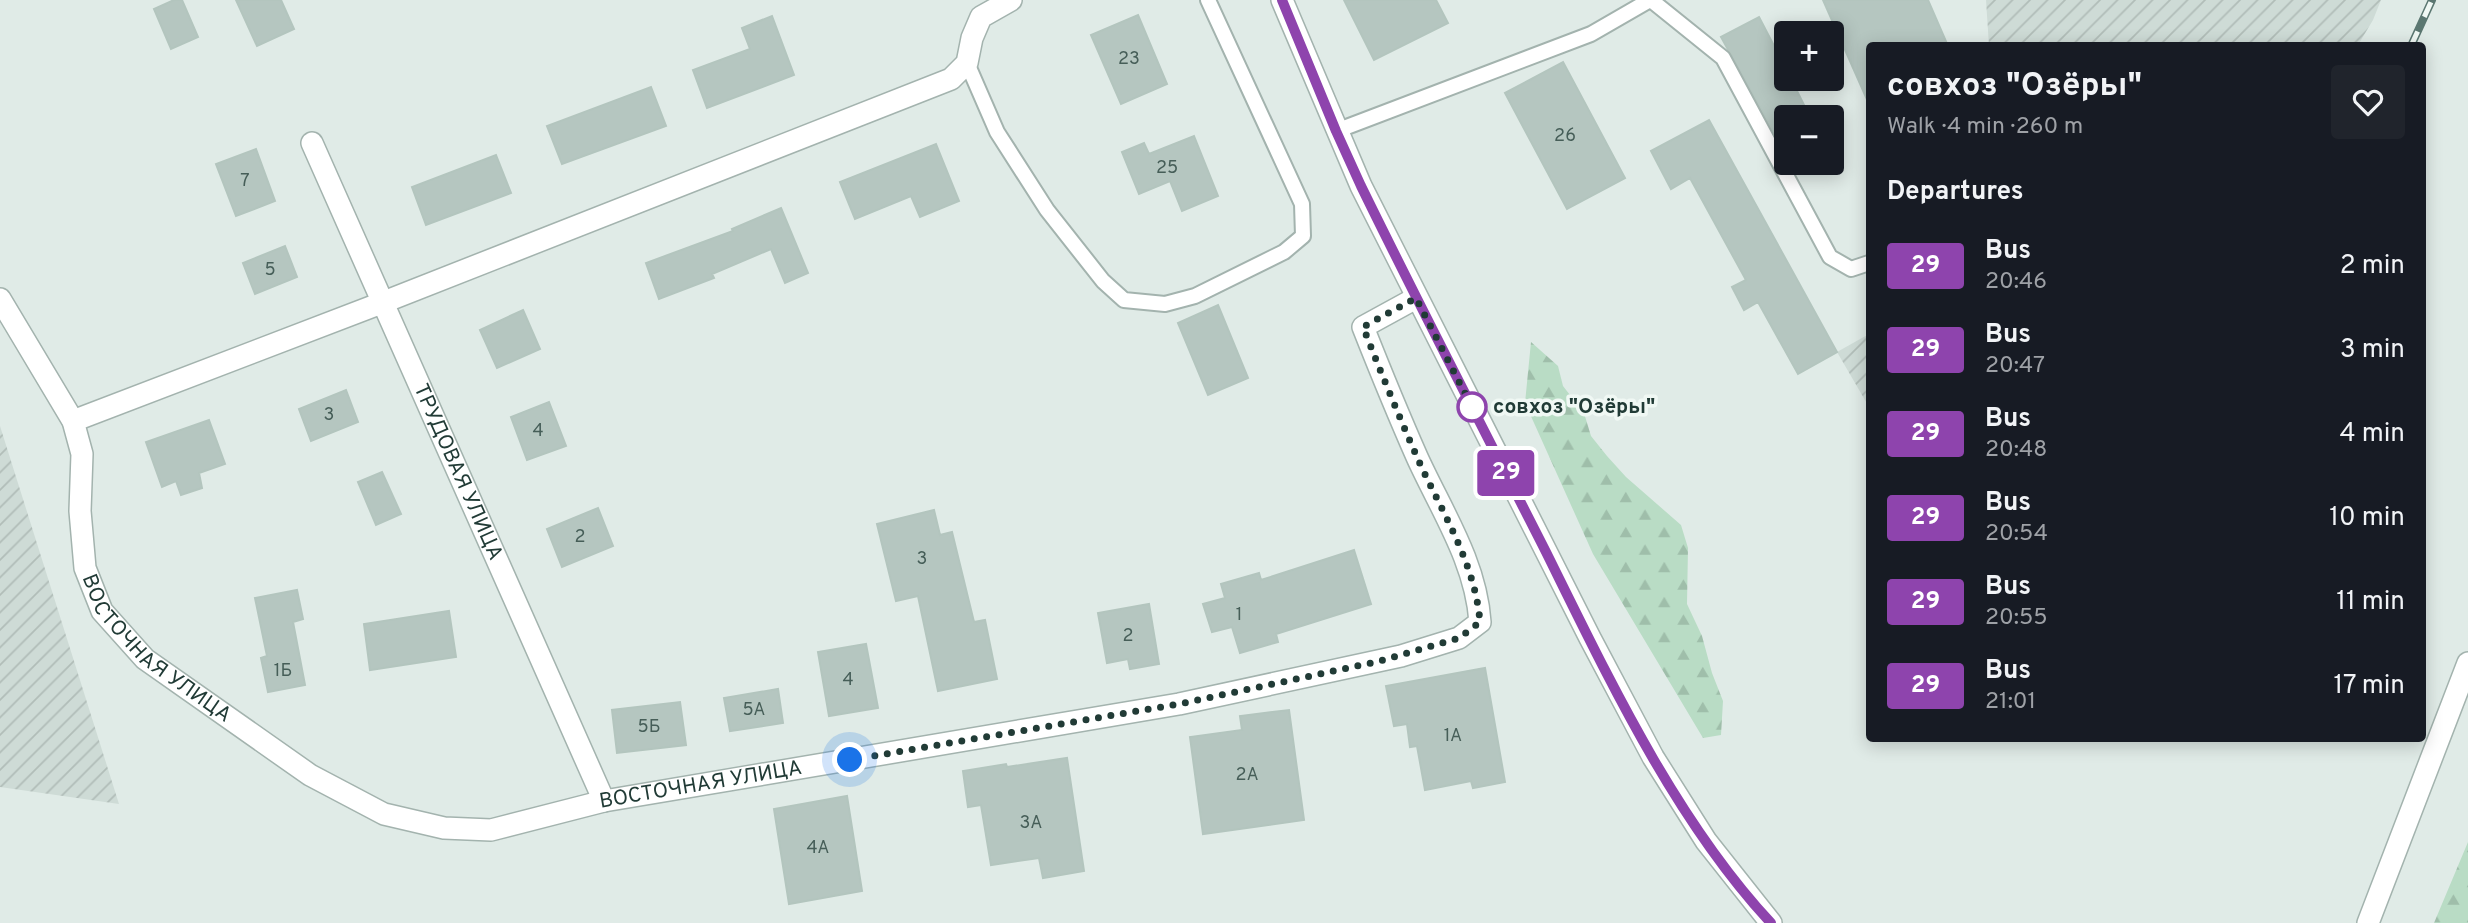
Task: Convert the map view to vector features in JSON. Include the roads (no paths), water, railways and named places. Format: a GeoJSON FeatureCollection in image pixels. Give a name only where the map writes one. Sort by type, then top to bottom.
{"type":"FeatureCollection","features":[{"type":"Feature","properties":{"kind":"street"},"geometry":{"type":"LineString","coordinates":[[73,421],[951,79],[967,63],[971,38],[981,17],[1011,0]]}},
{"type":"Feature","properties":{"kind":"street"},"geometry":{"type":"LineString","coordinates":[[1282,0],[1336,131],[1416,298],[1583,626],[1653,757],[1706,841],[1771,923]]}},
{"type":"Feature","properties":{"kind":"street","name":"ТРУДОВАЯ УЛИЦА"},"geometry":{"type":"LineString","coordinates":[[312,143],[604,801]]}},
{"type":"Feature","properties":{"kind":"street","name":"ВОСТОЧНАЯ УЛИЦА"},"geometry":{"type":"LineString","coordinates":[[0,299],[73,421],[82,454],[80,511],[85,568],[102,611],[145,659],[310,775],[384,814],[444,828],[491,830],[604,801],[1179,704],[1401,656],[1459,638],[1480,622],[1478,602],[1467,562],[1417,458],[1363,327],[1416,298]]}},
{"type":"Feature","properties":{"kind":"street"},"geometry":{"type":"LineString","coordinates":[[2368,923],[2468,663]]}},
{"type":"Feature","properties":{"kind":"lane"},"geometry":{"type":"LineString","coordinates":[[967,63],[997,132],[1047,209],[1104,281],[1124,300],[1165,304],[1195,296],[1284,252],[1303,236],[1302,204],[1208,0]]}},
{"type":"Feature","properties":{"kind":"lane"},"geometry":{"type":"LineString","coordinates":[[1336,131],[1591,34],[1650,0],[1723,58],[1830,257],[1851,269],[1866,263]]}},
{"type":"Feature","properties":{"kind":"railway"},"geometry":{"type":"LineString","coordinates":[[2413,42],[2432,0]]}},
{"type":"Feature","properties":{"kind":"place","name":"совхоз \"Озёры\""},"geometry":{"type":"Point","coordinates":[1472,407]}}]}
